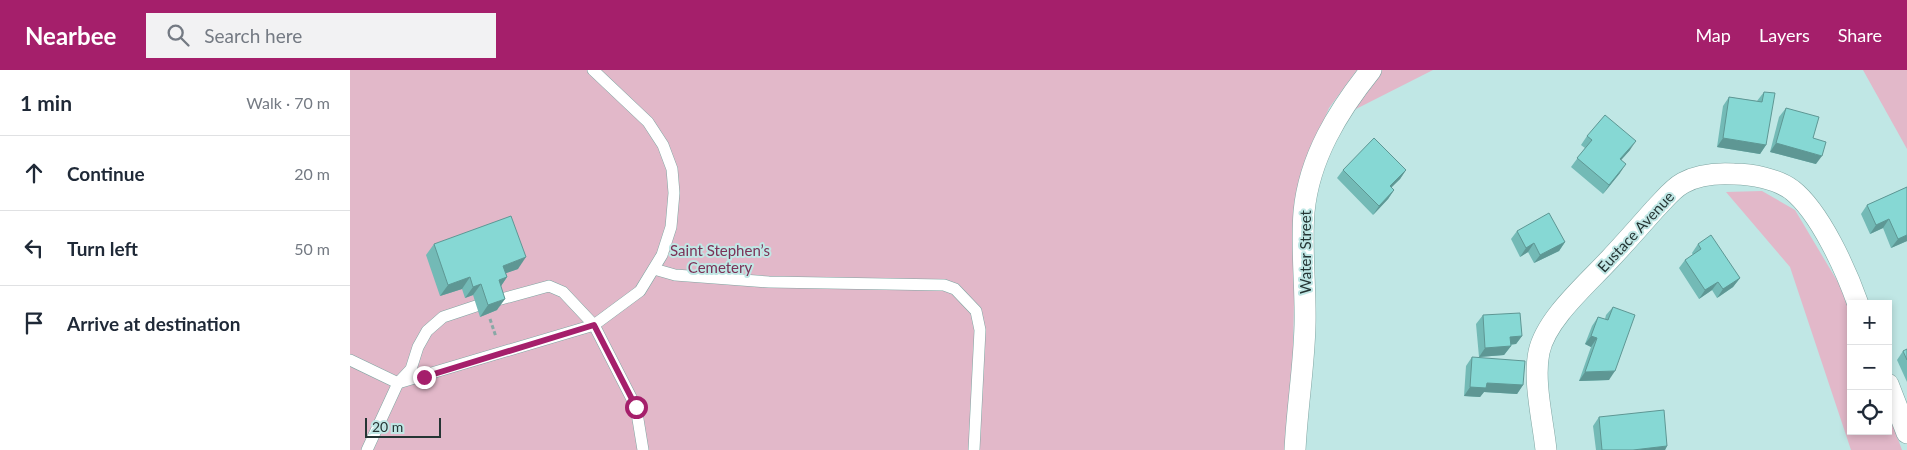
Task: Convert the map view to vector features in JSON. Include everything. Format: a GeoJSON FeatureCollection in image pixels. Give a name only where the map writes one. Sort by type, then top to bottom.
{"type":"FeatureCollection","features":[{"type":"Feature","properties":{"kind":"street","name":"Water Street"},"geometry":{"type":"LineString","coordinates":[[1295,450],[1305,333],[1304,211],[1314,165],[1324,140],[1371,70]]}},
{"type":"Feature","properties":{"kind":"street","name":"Eustace Avenue"},"geometry":{"type":"LineString","coordinates":[[1546,450],[1538,379],[1539,351],[1551,325],[1573,298],[1669,194],[1688,180],[1708,174],[1742,174],[1780,183],[1792,190],[1811,210],[1833,246],[1847,272],[1857,300]]}},
{"type":"Feature","properties":{"kind":"street"},"geometry":{"type":"LineString","coordinates":[[1890,390],[1907,433]]}},
{"type":"Feature","properties":{"kind":"lane"},"geometry":{"type":"LineString","coordinates":[[350,360],[398,384],[594,325],[640,291],[662,255],[671,227],[674,193],[672,169],[663,145],[648,122],[593,70]]}},
{"type":"Feature","properties":{"kind":"lane"},"geometry":{"type":"LineString","coordinates":[[654,268],[675,274],[760,281],[944,285],[955,289],[976,311],[980,330],[974,450]]}},
{"type":"Feature","properties":{"kind":"lane"},"geometry":{"type":"LineString","coordinates":[[494,301],[549,286],[563,292],[594,325],[636,407],[643,450]]}},
{"type":"Feature","properties":{"kind":"lane"},"geometry":{"type":"LineString","coordinates":[[367,450],[398,384],[411,369],[418,347],[427,331],[443,316],[476,306]]}},
{"type":"Feature","properties":{"kind":"green space","name":"Saint Stephen’s Cemetery"},"geometry":{"type":"Polygon","coordinates":[[[350,70],[1357,70],[1329,108],[1301,173],[1295,254],[1291,450],[350,450],[350,70]]]}},
{"type":"Feature","properties":{"kind":"green space"},"geometry":{"type":"Polygon","coordinates":[[[1382,70],[1433,70],[1354,110],[1382,70]]]}},
{"type":"Feature","properties":{"kind":"green space"},"geometry":{"type":"Polygon","coordinates":[[[1863,70],[1907,70],[1907,149],[1863,70]]]}},
{"type":"Feature","properties":{"kind":"green space"},"geometry":{"type":"Polygon","coordinates":[[[1762,191],[1795,210],[1842,289],[1847,301],[1847,435],[1892,435],[1892,423],[1902,450],[1851,450],[1790,267],[1726,192],[1762,191]]]}},
{"type":"Feature","properties":{"kind":"building"},"geometry":{"type":"Polygon","coordinates":[[[1764,92],[1775,93],[1766,145],[1723,138],[1729,97],[1762,102],[1764,92]]]}},
{"type":"Feature","properties":{"kind":"building"},"geometry":{"type":"Polygon","coordinates":[[[1786,108],[1819,117],[1813,138],[1826,142],[1822,156],[1776,143],[1786,108]]]}},
{"type":"Feature","properties":{"kind":"building"},"geometry":{"type":"Polygon","coordinates":[[[1605,115],[1636,141],[1620,159],[1626,164],[1609,185],[1577,158],[1592,140],[1587,136],[1605,115]]]}},
{"type":"Feature","properties":{"kind":"building"},"geometry":{"type":"Polygon","coordinates":[[[1374,138],[1406,170],[1390,186],[1394,190],[1379,206],[1343,170],[1374,138]]]}},
{"type":"Feature","properties":{"kind":"building"},"geometry":{"type":"Polygon","coordinates":[[[1907,187],[1907,235],[1898,239],[1889,219],[1876,225],[1867,205],[1907,187]]]}},
{"type":"Feature","properties":{"kind":"building"},"geometry":{"type":"Polygon","coordinates":[[[1549,213],[1565,242],[1540,255],[1534,243],[1526,248],[1517,231],[1549,213]]]}},
{"type":"Feature","properties":{"kind":"building"},"geometry":{"type":"Polygon","coordinates":[[[511,216],[526,257],[503,266],[507,277],[499,280],[505,299],[488,305],[481,284],[473,287],[470,277],[448,285],[434,244],[511,216]]]}},
{"type":"Feature","properties":{"kind":"building"},"geometry":{"type":"Polygon","coordinates":[[[1711,235],[1740,278],[1723,289],[1718,282],[1705,290],[1685,260],[1701,249],[1698,244],[1711,235]]]}},
{"type":"Feature","properties":{"kind":"building"},"geometry":{"type":"Polygon","coordinates":[[[1613,307],[1635,315],[1615,371],[1585,372],[1597,338],[1591,336],[1598,317],[1608,320],[1613,307]]]}},
{"type":"Feature","properties":{"kind":"building"},"geometry":{"type":"Polygon","coordinates":[[[1520,313],[1522,336],[1510,337],[1511,346],[1485,348],[1483,315],[1520,313]]]}},
{"type":"Feature","properties":{"kind":"building"},"geometry":{"type":"Polygon","coordinates":[[[1907,349],[1907,360],[1903,351],[1907,349]]]}},
{"type":"Feature","properties":{"kind":"building"},"geometry":{"type":"Polygon","coordinates":[[[1472,357],[1525,361],[1523,385],[1487,383],[1486,388],[1470,387],[1472,357]]]}},
{"type":"Feature","properties":{"kind":"building"},"geometry":{"type":"Polygon","coordinates":[[[1664,410],[1667,446],[1633,450],[1602,450],[1599,417],[1664,410]]]}},
{"type":"Feature","properties":{"kind":"route"},"geometry":{"type":"LineString","coordinates":[[424,377],[594,325],[636,407]]}}]}
